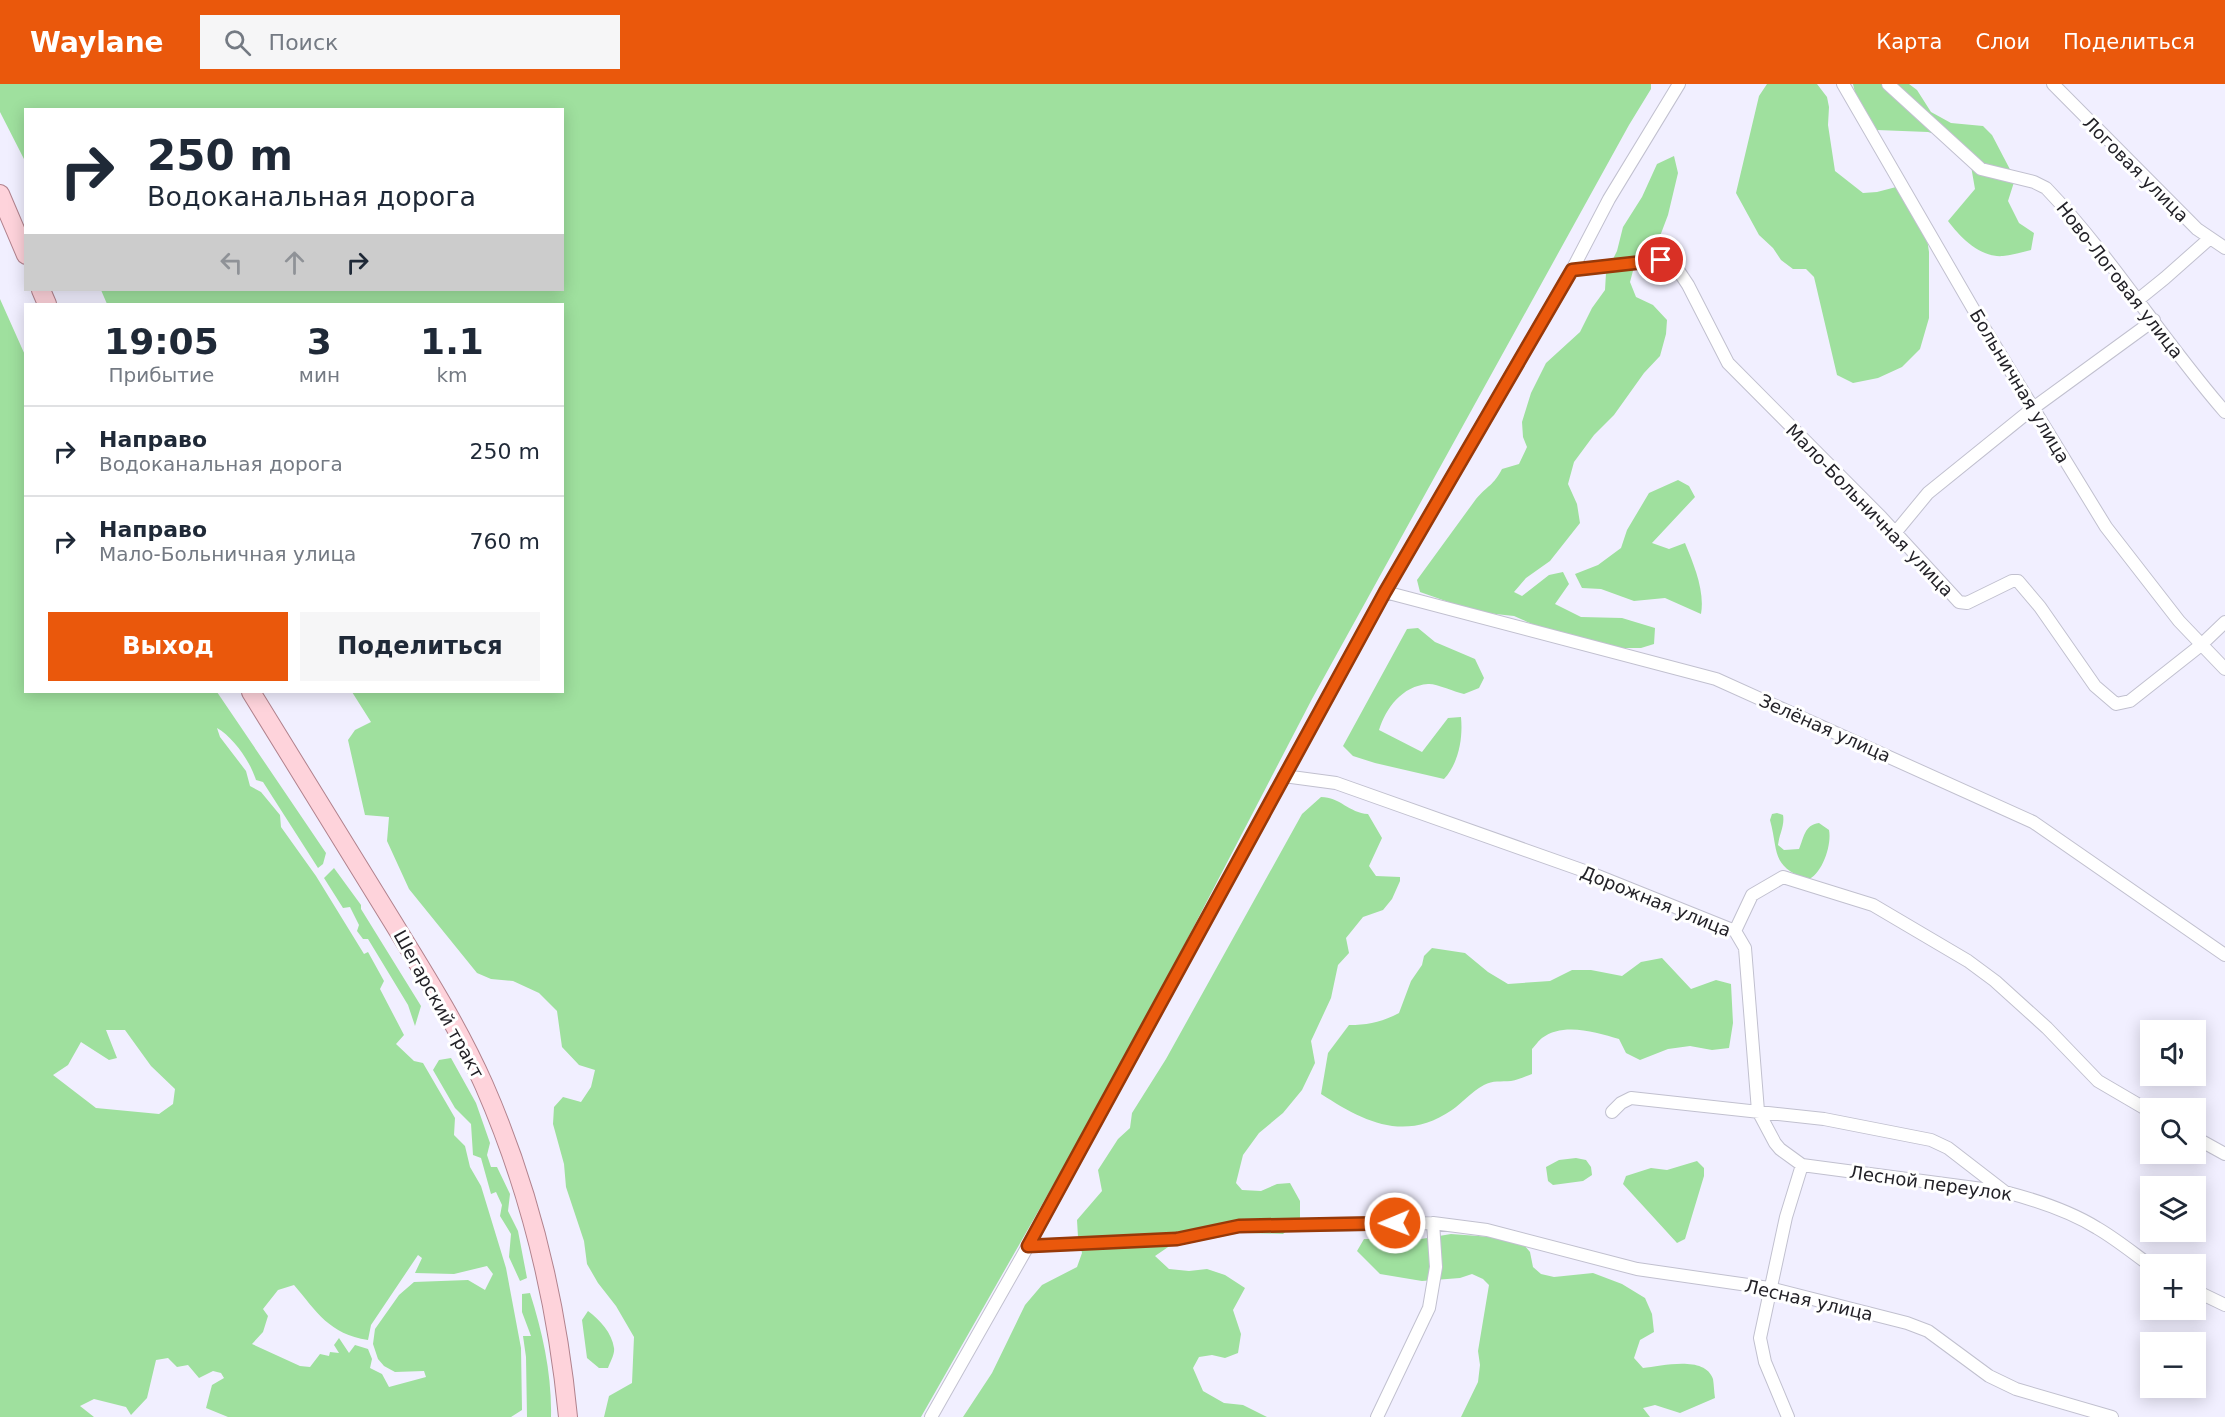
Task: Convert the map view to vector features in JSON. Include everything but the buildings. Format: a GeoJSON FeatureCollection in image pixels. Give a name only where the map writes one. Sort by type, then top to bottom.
{"type":"FeatureCollection","features":[{"type":"Feature","properties":{"kind":"main road"},"geometry":{"type":"LineString","coordinates":[[0,194],[24,250]]}},
{"type":"Feature","properties":{"kind":"main road","name":"Шегарский тракт"},"geometry":{"type":"LineString","coordinates":[[252,693],[442,1003],[483,1083],[507,1142],[531,1213],[552,1308],[568,1417]]}},
{"type":"Feature","properties":{"kind":"street"},"geometry":{"type":"LineString","coordinates":[[931,1417],[1028,1246],[1385,592],[1572,270],[1609,199],[1679,84]]}},
{"type":"Feature","properties":{"kind":"street","name":"Больничная улица"},"geometry":{"type":"LineString","coordinates":[[1843,84],[2032,410],[2106,527],[2179,621],[2225,669]]}},
{"type":"Feature","properties":{"kind":"street","name":"Ново-Логовая улица"},"geometry":{"type":"LineString","coordinates":[[1888,84],[1981,169],[2034,182],[2046,188],[2139,299],[2193,375],[2225,411]]}},
{"type":"Feature","properties":{"kind":"street","name":"Логовая улица"},"geometry":{"type":"LineString","coordinates":[[2053,84],[2197,230],[2225,248]]}},
{"type":"Feature","properties":{"kind":"street"},"geometry":{"type":"LineString","coordinates":[[2139,299],[2209,239]]}},
{"type":"Feature","properties":{"kind":"street","name":"Мало-Больничная улица"},"geometry":{"type":"LineString","coordinates":[[1572,270],[1661,260],[1670,263],[1688,285],[1728,363],[1895,533],[1959,602],[1967,603],[2012,580],[2018,581],[2040,607],[2095,686],[2116,704],[2130,701],[2201,645]]}},
{"type":"Feature","properties":{"kind":"street"},"geometry":{"type":"LineString","coordinates":[[1895,533],[1928,494],[2032,410],[2154,320]]}},
{"type":"Feature","properties":{"kind":"street","name":"Зелёная улица"},"geometry":{"type":"LineString","coordinates":[[1385,592],[1716,679],[2032,822],[2225,955]]}},
{"type":"Feature","properties":{"kind":"street"},"geometry":{"type":"LineString","coordinates":[[2201,645],[2225,622]]}},
{"type":"Feature","properties":{"kind":"street","name":"Дорожная улица"},"geometry":{"type":"LineString","coordinates":[[1284,777],[1336,783],[1593,874],[1735,931],[1745,948],[1758,1111],[1774,1143],[1802,1166]]}},
{"type":"Feature","properties":{"kind":"street"},"geometry":{"type":"LineString","coordinates":[[1735,931],[1752,895],[1783,877],[1873,905],[1968,961],[1995,981],[2047,1028],[2098,1081],[2140,1106]]}},
{"type":"Feature","properties":{"kind":"street"},"geometry":{"type":"LineString","coordinates":[[1612,1112],[1621,1103],[1631,1098],[1824,1119],[1931,1140],[1948,1148],[2005,1191]]}},
{"type":"Feature","properties":{"kind":"street"},"geometry":{"type":"LineString","coordinates":[[2206,1144],[2225,1154]]}},
{"type":"Feature","properties":{"kind":"street"},"geometry":{"type":"LineString","coordinates":[[1788,1417],[1761,1350],[1760,1338],[1786,1217],[1802,1166]]}},
{"type":"Feature","properties":{"kind":"street","name":"Лесной переулок"},"geometry":{"type":"LineString","coordinates":[[1802,1166],[2005,1191],[2052,1206],[2096,1227],[2140,1258]]}},
{"type":"Feature","properties":{"kind":"street"},"geometry":{"type":"LineString","coordinates":[[1377,1417],[1429,1308],[1436,1267],[1433,1223]]}},
{"type":"Feature","properties":{"kind":"street","name":"Лесная улица"},"geometry":{"type":"LineString","coordinates":[[1028,1246],[1177,1239],[1239,1226],[1433,1223],[1487,1230],[1637,1269],[1769,1288],[1928,1331],[1989,1376],[2016,1389],[2112,1417]]}},
{"type":"Feature","properties":{"kind":"street"},"geometry":{"type":"LineString","coordinates":[[2206,1296],[2225,1305]]}},
{"type":"Feature","properties":{"kind":"green space"},"geometry":{"type":"Polygon","coordinates":[[[0,84],[1651,84],[1651,89],[1312,699],[1126,1057],[921,1417],[604,1417],[609,1396],[632,1383],[634,1337],[587,1264],[584,1241],[566,1187],[564,1164],[553,1124],[554,1107],[563,1097],[581,1102],[591,1087],[595,1070],[579,1065],[562,1047],[557,1011],[539,993],[513,981],[491,979],[477,973],[409,889],[387,841],[389,817],[365,815],[348,740],[355,730],[371,722],[353,693],[564,693],[564,303],[107,303],[101,291],[564,291],[564,108],[24,108],[24,159],[0,112],[0,84]]]}},
{"type":"Feature","properties":{"kind":"green space"},"geometry":{"type":"Polygon","coordinates":[[[1767,84],[1817,84],[1827,97],[1828,125],[1835,171],[1863,193],[1900,186],[1918,201],[1924,219],[1929,252],[1929,318],[1920,349],[1902,367],[1878,378],[1853,383],[1837,375],[1814,277],[1806,269],[1793,269],[1781,260],[1773,248],[1759,235],[1736,193],[1759,96],[1767,84]]]}},
{"type":"Feature","properties":{"kind":"green space"},"geometry":{"type":"Polygon","coordinates":[[[1853,84],[1909,84],[1917,90],[1931,112],[1951,123],[1983,126],[1992,135],[2015,179],[2008,201],[2019,223],[2034,233],[2031,250],[2006,256],[1995,256],[1979,250],[1958,234],[1948,221],[1975,189],[1971,166],[1952,139],[1928,132],[1877,130],[1858,105],[1853,84]]]}},
{"type":"Feature","properties":{"kind":"green space"},"geometry":{"type":"Polygon","coordinates":[[[1674,156],[1678,173],[1668,215],[1654,252],[1634,267],[1630,282],[1636,297],[1653,305],[1667,320],[1660,356],[1574,462],[1568,484],[1577,504],[1580,523],[1550,561],[1526,578],[1514,592],[1522,596],[1549,575],[1563,572],[1569,584],[1555,604],[1581,617],[1622,618],[1655,628],[1654,644],[1641,648],[1616,648],[1548,631],[1514,616],[1477,612],[1420,592],[1417,580],[1476,499],[1502,469],[1519,464],[1527,447],[1523,437],[1522,422],[1531,393],[1546,363],[1580,332],[1592,308],[1605,290],[1606,273],[1617,251],[1623,227],[1642,197],[1657,164],[1674,156]]]}},
{"type":"Feature","properties":{"kind":"green space"},"geometry":{"type":"Polygon","coordinates":[[[0,299],[24,353],[24,693],[218,693],[326,853],[323,864],[318,868],[263,782],[256,780],[240,750],[217,728],[220,737],[246,771],[250,786],[261,792],[280,815],[281,827],[316,876],[364,954],[368,952],[384,981],[380,989],[404,1035],[396,1044],[414,1061],[423,1063],[455,1118],[454,1135],[465,1146],[470,1167],[481,1186],[506,1268],[521,1348],[522,1410],[511,1417],[228,1417],[206,1408],[212,1385],[224,1378],[221,1373],[213,1371],[199,1378],[188,1365],[177,1367],[168,1358],[156,1360],[147,1398],[131,1415],[126,1407],[94,1399],[80,1406],[94,1417],[0,1417],[0,299]],[[106,1030],[117,1058],[109,1060],[81,1042],[68,1065],[53,1075],[96,1108],[159,1114],[173,1104],[175,1089],[151,1066],[125,1030],[106,1030]],[[418,1255],[371,1325],[368,1340],[343,1333],[334,1327],[317,1313],[294,1285],[278,1290],[263,1309],[268,1316],[263,1332],[252,1344],[300,1366],[310,1367],[320,1354],[329,1356],[330,1352],[339,1353],[334,1345],[339,1338],[349,1353],[355,1345],[368,1349],[372,1359],[370,1368],[382,1374],[389,1387],[426,1377],[424,1371],[395,1372],[384,1366],[378,1359],[373,1344],[375,1329],[399,1295],[414,1282],[468,1280],[485,1290],[493,1274],[487,1266],[454,1274],[415,1273],[422,1258],[418,1255]]]}},
{"type":"Feature","properties":{"kind":"green space"},"geometry":{"type":"Polygon","coordinates":[[[1678,480],[1689,486],[1695,497],[1652,543],[1669,549],[1685,543],[1700,587],[1701,614],[1665,598],[1634,601],[1601,589],[1582,588],[1575,574],[1598,565],[1621,548],[1627,530],[1649,493],[1678,480]]]}},
{"type":"Feature","properties":{"kind":"green space"},"geometry":{"type":"Polygon","coordinates":[[[1418,628],[1435,642],[1475,659],[1484,678],[1479,688],[1464,694],[1431,684],[1410,689],[1396,700],[1382,722],[1379,730],[1422,752],[1448,718],[1461,717],[1459,750],[1453,766],[1444,779],[1353,756],[1343,746],[1407,629],[1418,628]]]}},
{"type":"Feature","properties":{"kind":"green space"},"geometry":{"type":"Polygon","coordinates":[[[1321,797],[1368,814],[1382,838],[1369,866],[1376,876],[1400,877],[1400,881],[1392,899],[1383,910],[1363,917],[1346,938],[1349,953],[1338,965],[1331,998],[1311,1041],[1315,1063],[1302,1090],[1283,1113],[1259,1133],[1243,1155],[1236,1183],[1242,1190],[1261,1191],[1277,1184],[1290,1183],[1300,1201],[1300,1220],[1283,1234],[1214,1232],[1190,1243],[1174,1243],[1155,1256],[1169,1269],[1189,1271],[1207,1269],[1225,1275],[1245,1288],[1233,1310],[1241,1334],[1238,1353],[1225,1358],[1212,1355],[1199,1357],[1193,1368],[1203,1391],[1224,1403],[1243,1405],[1267,1417],[963,1417],[992,1373],[1025,1305],[1042,1285],[1077,1267],[1082,1253],[1077,1220],[1102,1191],[1098,1170],[1118,1139],[1130,1128],[1132,1113],[1166,1059],[1302,814],[1321,797]]]}},
{"type":"Feature","properties":{"kind":"green space"},"geometry":{"type":"Polygon","coordinates":[[[1772,814],[1783,815],[1778,845],[1784,850],[1799,849],[1807,829],[1814,824],[1819,823],[1829,830],[1830,836],[1825,859],[1817,872],[1807,880],[1781,863],[1770,820],[1772,814]]]}},
{"type":"Feature","properties":{"kind":"green space"},"geometry":{"type":"Polygon","coordinates":[[[334,868],[361,905],[361,909],[421,1006],[415,1026],[408,1005],[368,939],[363,939],[357,931],[359,925],[350,907],[343,908],[324,878],[334,868]]]}},
{"type":"Feature","properties":{"kind":"green space"},"geometry":{"type":"Polygon","coordinates":[[[1432,948],[1465,953],[1488,972],[1508,984],[1550,981],[1572,970],[1591,970],[1622,976],[1641,962],[1662,958],[1691,989],[1716,980],[1731,984],[1733,1023],[1729,1048],[1712,1050],[1690,1046],[1668,1049],[1640,1060],[1626,1053],[1619,1039],[1580,1030],[1560,1030],[1542,1038],[1532,1049],[1532,1074],[1514,1080],[1487,1083],[1452,1110],[1434,1120],[1401,1127],[1368,1120],[1321,1094],[1328,1053],[1349,1025],[1375,1022],[1399,1013],[1411,981],[1422,965],[1424,956],[1432,948]]]}},
{"type":"Feature","properties":{"kind":"green space"},"geometry":{"type":"Polygon","coordinates":[[[451,1058],[476,1103],[490,1143],[487,1155],[491,1167],[497,1167],[510,1194],[508,1211],[518,1231],[527,1278],[520,1281],[509,1257],[511,1234],[500,1216],[502,1205],[496,1192],[491,1194],[481,1158],[473,1155],[471,1124],[455,1108],[433,1070],[439,1060],[451,1058]]]}},
{"type":"Feature","properties":{"kind":"green space"},"geometry":{"type":"Polygon","coordinates":[[[1576,1158],[1586,1160],[1591,1167],[1592,1175],[1583,1181],[1553,1185],[1548,1181],[1546,1167],[1559,1160],[1576,1158]]]}},
{"type":"Feature","properties":{"kind":"green space"},"geometry":{"type":"Polygon","coordinates":[[[1697,1161],[1704,1168],[1704,1176],[1685,1239],[1677,1243],[1623,1184],[1626,1176],[1651,1168],[1667,1170],[1697,1161]]]}},
{"type":"Feature","properties":{"kind":"green space"},"geometry":{"type":"Polygon","coordinates":[[[1451,1234],[1519,1239],[1530,1252],[1533,1267],[1541,1274],[1554,1277],[1593,1273],[1622,1284],[1645,1298],[1652,1314],[1654,1332],[1640,1340],[1634,1358],[1643,1368],[1671,1364],[1692,1364],[1701,1367],[1713,1379],[1715,1398],[1680,1413],[1655,1405],[1643,1408],[1650,1417],[1461,1417],[1478,1382],[1480,1365],[1478,1351],[1489,1285],[1472,1274],[1460,1278],[1422,1281],[1380,1274],[1357,1251],[1364,1239],[1421,1239],[1451,1234]]]}},
{"type":"Feature","properties":{"kind":"green space"},"geometry":{"type":"Polygon","coordinates":[[[530,1293],[546,1355],[551,1417],[527,1417],[526,1357],[523,1336],[531,1336],[522,1312],[522,1294],[530,1293]]]}},
{"type":"Feature","properties":{"kind":"green space"},"geometry":{"type":"Polygon","coordinates":[[[588,1311],[605,1327],[613,1342],[614,1353],[608,1368],[599,1368],[587,1358],[582,1320],[588,1311]]]}},
{"type":"Feature","properties":{"kind":"route"},"geometry":{"type":"LineString","coordinates":[[1395,1223],[1239,1226],[1177,1239],[1028,1246],[1385,592],[1572,270],[1661,260]]}}]}
